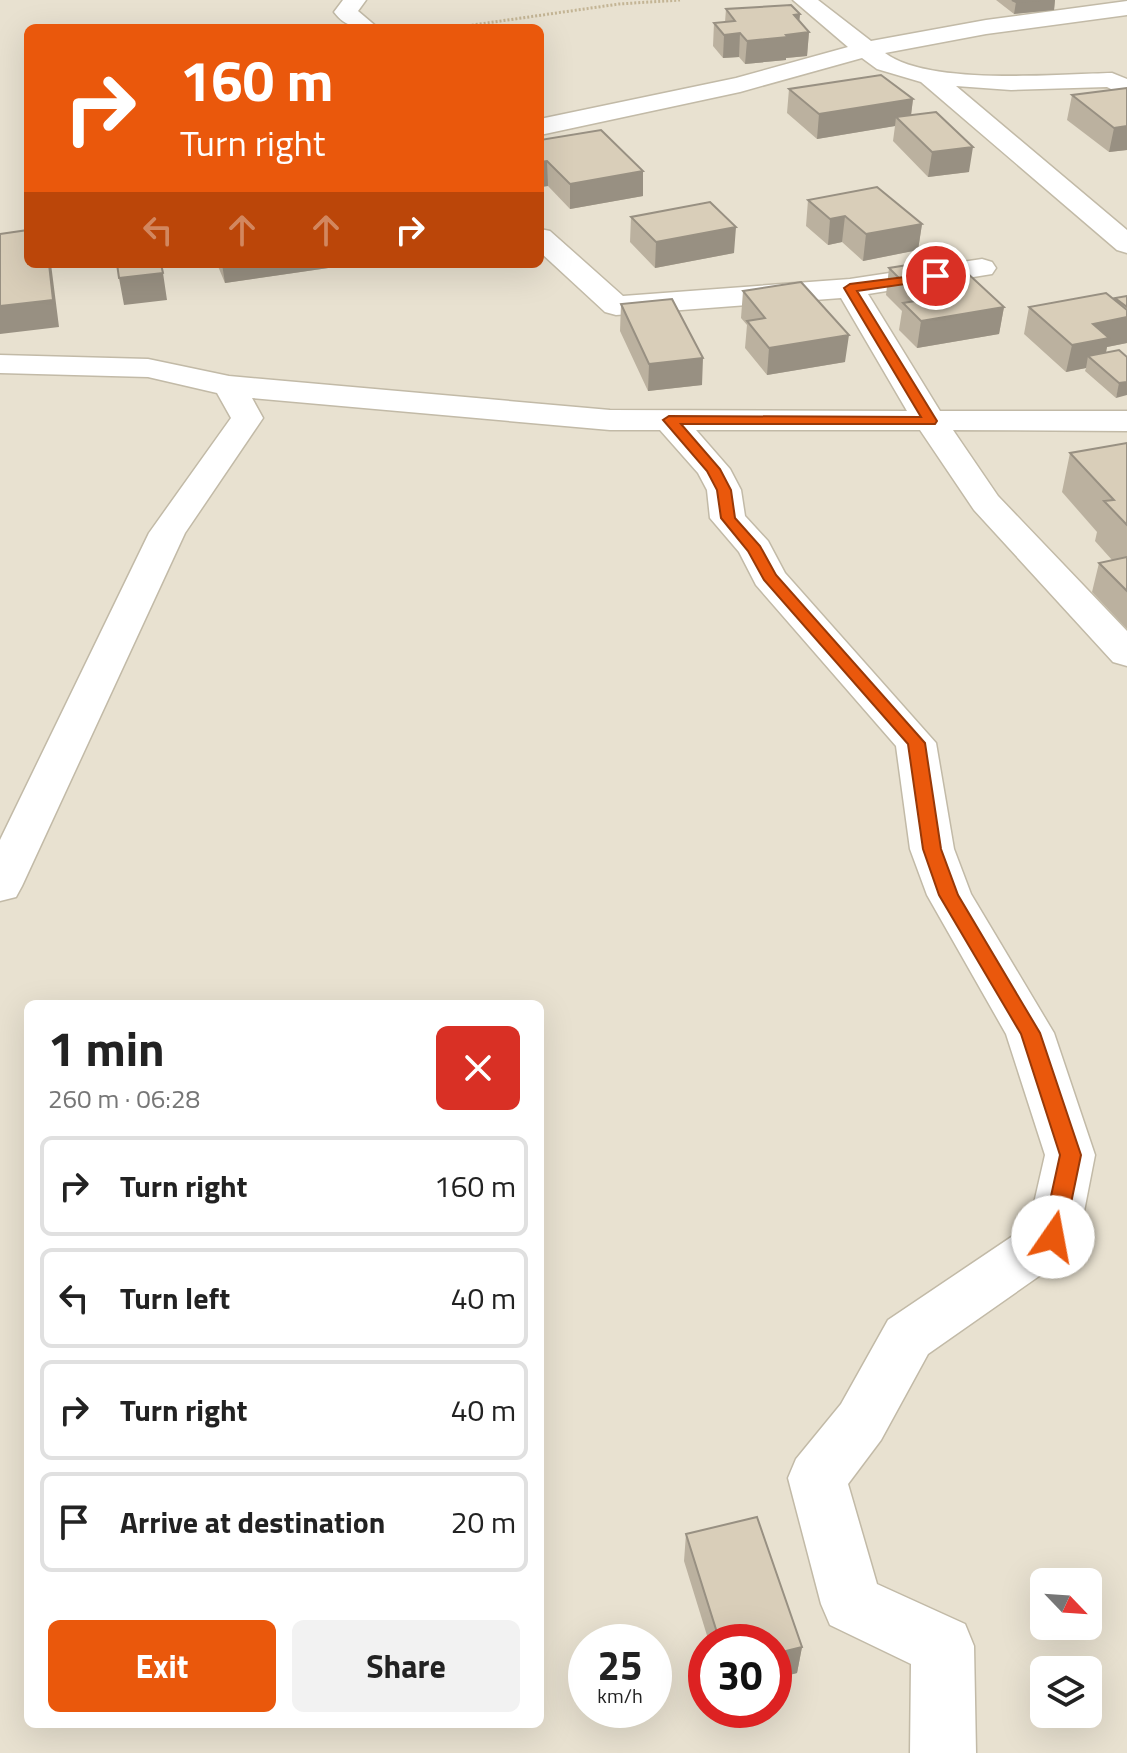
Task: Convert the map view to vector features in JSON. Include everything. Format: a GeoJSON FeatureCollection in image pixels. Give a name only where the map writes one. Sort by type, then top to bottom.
{"type":"FeatureCollection","features":[{"type":"Feature","properties":{"kind":"street"},"geometry":{"type":"LineString","coordinates":[[355,0],[345,12],[361,24]]}},
{"type":"Feature","properties":{"kind":"street"},"geometry":{"type":"LineString","coordinates":[[804,0],[885,64],[930,77],[1011,83],[1112,80],[1127,90]]}},
{"type":"Feature","properties":{"kind":"street"},"geometry":{"type":"LineString","coordinates":[[1070,39],[1104,5]]}},
{"type":"Feature","properties":{"kind":"street"},"geometry":{"type":"LineString","coordinates":[[544,126],[740,85],[866,49],[1104,5],[1127,8]]}},
{"type":"Feature","properties":{"kind":"street"},"geometry":{"type":"LineString","coordinates":[[1011,83],[1048,60]]}},
{"type":"Feature","properties":{"kind":"street"},"geometry":{"type":"LineString","coordinates":[[930,77],[1125,241]]}},
{"type":"Feature","properties":{"kind":"street"},"geometry":{"type":"LineString","coordinates":[[544,241],[616,306],[850,288],[982,268]]}},
{"type":"Feature","properties":{"kind":"street"},"geometry":{"type":"LineString","coordinates":[[850,288],[930,421],[986,503],[1127,654]]}},
{"type":"Feature","properties":{"kind":"street"},"geometry":{"type":"LineString","coordinates":[[0,364],[148,368],[229,386],[610,420],[1127,421]]}},
{"type":"Feature","properties":{"kind":"street"},"geometry":{"type":"LineString","coordinates":[[0,886],[167,533],[247,418],[229,386]]}},
{"type":"Feature","properties":{"kind":"street"},"geometry":{"type":"LineString","coordinates":[[669,420],[713,469],[724,490],[728,518],[755,549],[769,577],[916,743],[932,849],[949,895],[1030,1033],[1070,1155],[1053,1237],[908,1337],[861,1422],[817,1478],[852,1604],[943,1646],[943,1753]]}},
{"type":"Feature","properties":{"kind":"path"},"geometry":{"type":"LineString","coordinates":[[480,24],[619,4],[680,0]]}},
{"type":"Feature","properties":{"kind":"shaded area"},"geometry":{"type":"Polygon","coordinates":[[[0,0],[1127,0],[1127,1753],[0,1753],[0,0]]]}},
{"type":"Feature","properties":{"kind":"building"},"geometry":{"type":"Polygon","coordinates":[[[791,5],[800,14],[794,15],[809,32],[747,41],[740,33],[724,35],[714,23],[735,21],[726,9],[791,5]]]}},
{"type":"Feature","properties":{"kind":"building"},"geometry":{"type":"Polygon","coordinates":[[[881,75],[913,99],[819,114],[789,89],[881,75]]]}},
{"type":"Feature","properties":{"kind":"building"},"geometry":{"type":"Polygon","coordinates":[[[1127,88],[1127,126],[1114,128],[1072,95],[1127,88]]]}},
{"type":"Feature","properties":{"kind":"building"},"geometry":{"type":"Polygon","coordinates":[[[936,112],[973,147],[932,152],[896,117],[936,112]]]}},
{"type":"Feature","properties":{"kind":"building"},"geometry":{"type":"Polygon","coordinates":[[[601,130],[643,171],[570,184],[544,161],[544,139],[601,130]]]}},
{"type":"Feature","properties":{"kind":"building"},"geometry":{"type":"Polygon","coordinates":[[[877,187],[922,224],[866,234],[845,216],[830,219],[808,200],[877,187]]]}},
{"type":"Feature","properties":{"kind":"building"},"geometry":{"type":"Polygon","coordinates":[[[710,202],[736,227],[656,242],[631,217],[710,202]]]}},
{"type":"Feature","properties":{"kind":"building"},"geometry":{"type":"Polygon","coordinates":[[[24,231],[24,268],[49,268],[53,300],[0,306],[0,234],[24,231]]]}},
{"type":"Feature","properties":{"kind":"building"},"geometry":{"type":"Polygon","coordinates":[[[951,258],[1004,307],[921,321],[903,303],[921,300],[889,268],[951,258]]]}},
{"type":"Feature","properties":{"kind":"building"},"geometry":{"type":"Polygon","coordinates":[[[118,268],[162,268],[163,273],[119,278],[118,268]]]}},
{"type":"Feature","properties":{"kind":"building"},"geometry":{"type":"Polygon","coordinates":[[[801,282],[849,335],[769,348],[747,321],[765,318],[743,291],[801,282]]]}},
{"type":"Feature","properties":{"kind":"building"},"geometry":{"type":"Polygon","coordinates":[[[1106,293],[1127,310],[1127,317],[1093,324],[1109,338],[1072,345],[1029,307],[1106,293]]]}},
{"type":"Feature","properties":{"kind":"building"},"geometry":{"type":"Polygon","coordinates":[[[1127,296],[1127,307],[1115,298],[1127,296]]]}},
{"type":"Feature","properties":{"kind":"building"},"geometry":{"type":"Polygon","coordinates":[[[672,299],[703,358],[649,364],[621,304],[672,299]]]}},
{"type":"Feature","properties":{"kind":"building"},"geometry":{"type":"Polygon","coordinates":[[[1119,350],[1127,357],[1127,382],[1119,383],[1088,356],[1119,350]]]}},
{"type":"Feature","properties":{"kind":"building"},"geometry":{"type":"Polygon","coordinates":[[[1127,443],[1127,525],[1104,501],[1114,500],[1070,453],[1127,443]]]}},
{"type":"Feature","properties":{"kind":"building"},"geometry":{"type":"Polygon","coordinates":[[[1127,557],[1127,591],[1099,563],[1127,557]]]}},
{"type":"Feature","properties":{"kind":"building"},"geometry":{"type":"Polygon","coordinates":[[[757,1517],[802,1647],[792,1650],[792,1624],[714,1624],[686,1534],[757,1517]]]}},
{"type":"Feature","properties":{"kind":"route"},"geometry":{"type":"LineString","coordinates":[[936,276],[850,288],[930,421],[669,420],[713,469],[724,490],[728,518],[755,549],[769,577],[829,641],[855,677],[916,743],[932,849],[949,895],[1030,1033],[1070,1155],[1053,1237]]}}]}
